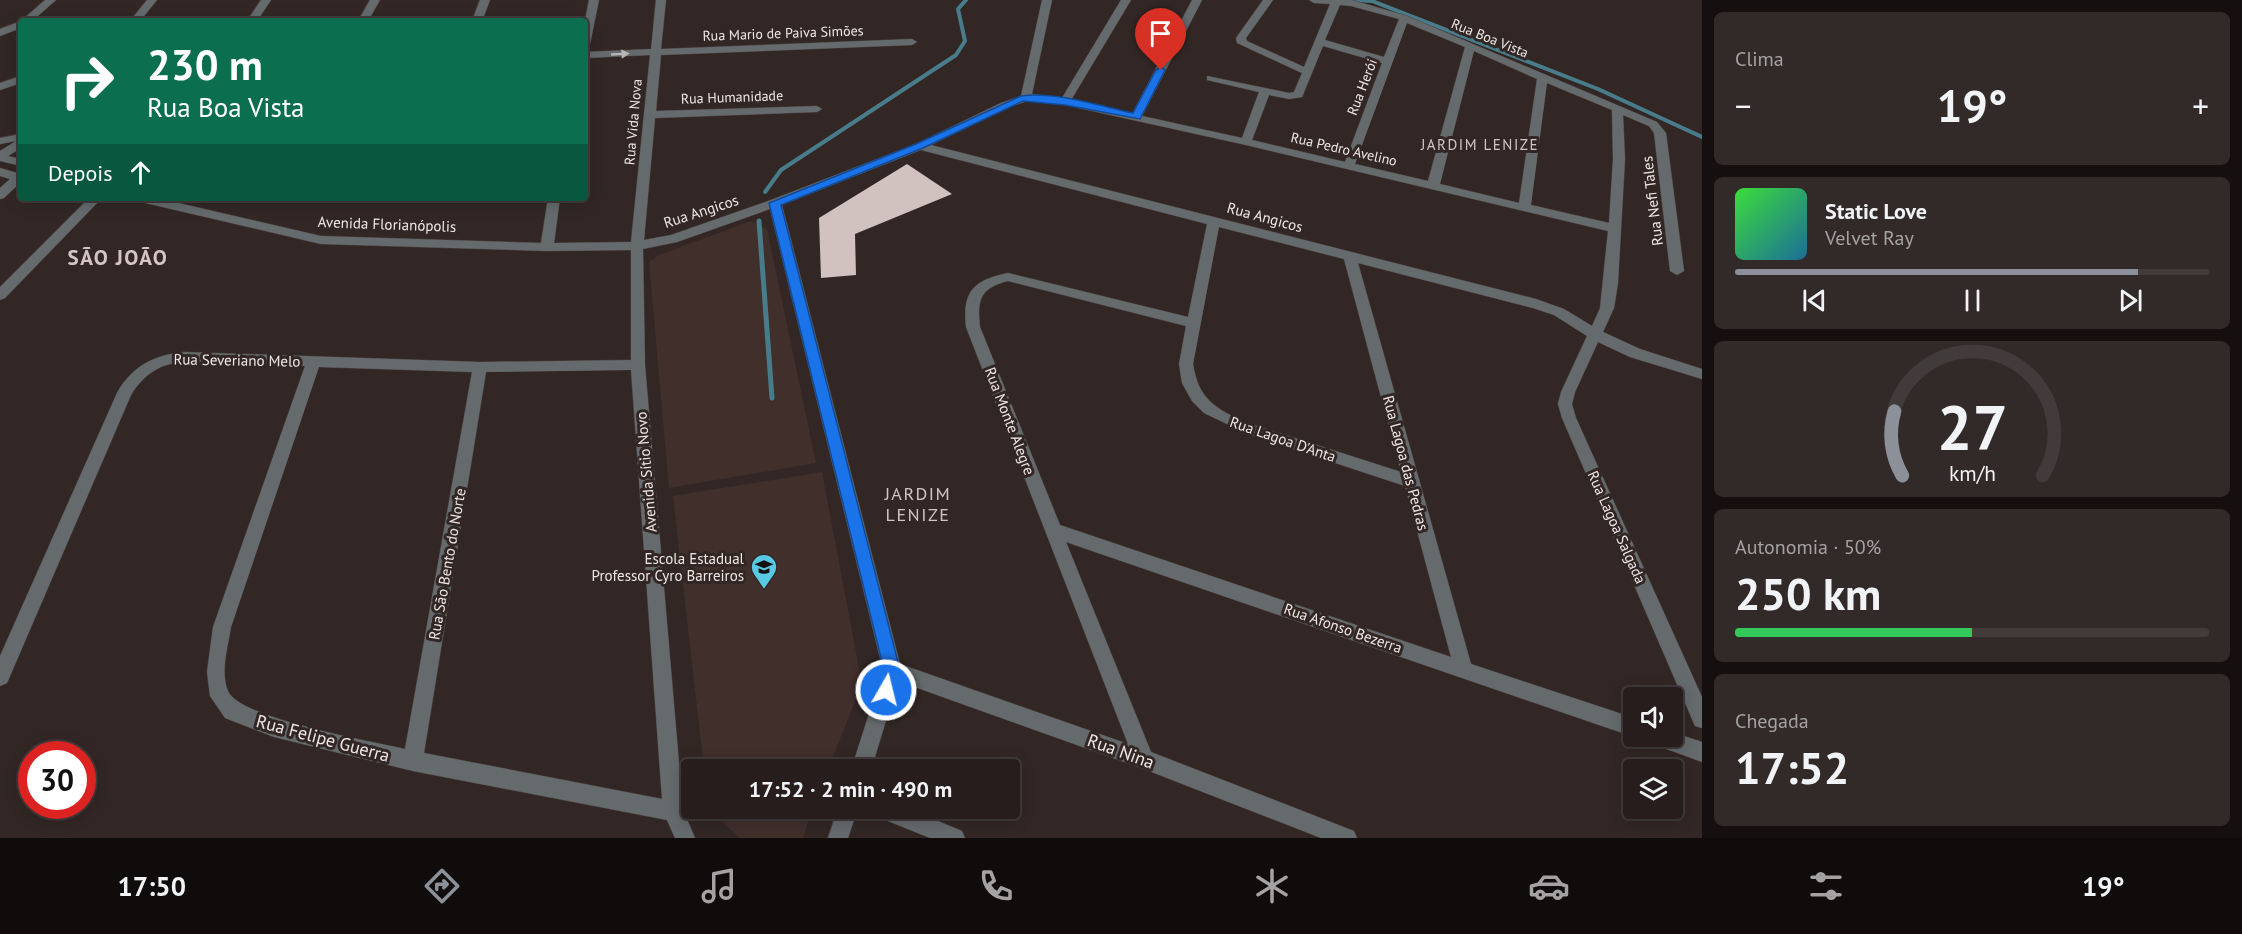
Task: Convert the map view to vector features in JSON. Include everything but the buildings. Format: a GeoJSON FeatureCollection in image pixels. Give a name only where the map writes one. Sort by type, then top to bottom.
{"type":"FeatureCollection","features":[{"type":"Feature","properties":{"kind":"street"},"geometry":{"type":"LineString","coordinates":[[30,18],[51,0]]}},
{"type":"Feature","properties":{"kind":"street"},"geometry":{"type":"LineString","coordinates":[[137,18],[152,0]]}},
{"type":"Feature","properties":{"kind":"street"},"geometry":{"type":"LineString","coordinates":[[254,18],[266,0]]}},
{"type":"Feature","properties":{"kind":"street"},"geometry":{"type":"LineString","coordinates":[[365,18],[375,0]]}},
{"type":"Feature","properties":{"kind":"street"},"geometry":{"type":"LineString","coordinates":[[478,18],[485,0]]}},
{"type":"Feature","properties":{"kind":"street"},"geometry":{"type":"LineString","coordinates":[[588,29],[594,0]]}},
{"type":"Feature","properties":{"kind":"street","name":"Rua Vida Nova"},"geometry":{"type":"LineString","coordinates":[[637,246],[661,0]]}},
{"type":"Feature","properties":{"kind":"street"},"geometry":{"type":"LineString","coordinates":[[1026,98],[1047,0]]}},
{"type":"Feature","properties":{"kind":"street"},"geometry":{"type":"LineString","coordinates":[[864,759],[892,670],[775,203],[920,146],[1005,105],[1026,98],[1065,102],[1126,0]]}},
{"type":"Feature","properties":{"kind":"street"},"geometry":{"type":"LineString","coordinates":[[1136,117],[1197,0]]}},
{"type":"Feature","properties":{"kind":"street"},"geometry":{"type":"LineString","coordinates":[[1268,0],[1241,38],[1242,43],[1307,72]]}},
{"type":"Feature","properties":{"kind":"street","name":"Rua Boa Vista"},"geometry":{"type":"LineString","coordinates":[[1314,0],[1371,8],[1404,18],[1643,118],[1658,128]]}},
{"type":"Feature","properties":{"kind":"street"},"geometry":{"type":"LineString","coordinates":[[1212,78],[1265,91],[1298,95],[1336,2]]}},
{"type":"Feature","properties":{"kind":"street","name":"Rua Herói"},"geometry":{"type":"LineString","coordinates":[[1348,166],[1404,18]]}},
{"type":"Feature","properties":{"kind":"street"},"geometry":{"type":"LineString","coordinates":[[0,33],[18,25]]}},
{"type":"Feature","properties":{"kind":"street","name":"Rua Mario de Paiva Simões"},"geometry":{"type":"LineString","coordinates":[[588,55],[912,42]]}},
{"type":"Feature","properties":{"kind":"street"},"geometry":{"type":"LineString","coordinates":[[1321,42],[1388,61]]}},
{"type":"Feature","properties":{"kind":"street"},"geometry":{"type":"LineString","coordinates":[[1433,186],[1470,46]]}},
{"type":"Feature","properties":{"kind":"street"},"geometry":{"type":"LineString","coordinates":[[1525,206],[1543,76]]}},
{"type":"Feature","properties":{"kind":"street"},"geometry":{"type":"LineString","coordinates":[[0,87],[18,80]]}},
{"type":"Feature","properties":{"kind":"street"},"geometry":{"type":"LineString","coordinates":[[1246,142],[1265,91]]}},
{"type":"Feature","properties":{"kind":"street","name":"Rua Pedro Avelino"},"geometry":{"type":"LineString","coordinates":[[1065,102],[1525,206],[1615,229]]}},
{"type":"Feature","properties":{"kind":"street"},"geometry":{"type":"LineString","coordinates":[[1596,334],[1606,308],[1611,283],[1619,159],[1617,108]]}},
{"type":"Feature","properties":{"kind":"street","name":"Rua Humanidade"},"geometry":{"type":"LineString","coordinates":[[648,115],[817,109]]}},
{"type":"Feature","properties":{"kind":"street","name":"Rua Nefi Tales"},"geometry":{"type":"LineString","coordinates":[[1658,128],[1677,270]]}},
{"type":"Feature","properties":{"kind":"street"},"geometry":{"type":"LineString","coordinates":[[0,141],[18,138]]}},
{"type":"Feature","properties":{"kind":"street"},"geometry":{"type":"LineString","coordinates":[[0,157],[18,145]]}},
{"type":"Feature","properties":{"kind":"street","name":"Rua Angicos"},"geometry":{"type":"LineString","coordinates":[[920,146],[1536,304],[1559,312],[1635,353],[1702,374]]}},
{"type":"Feature","properties":{"kind":"street"},"geometry":{"type":"LineString","coordinates":[[0,157],[18,162]]}},
{"type":"Feature","properties":{"kind":"street"},"geometry":{"type":"LineString","coordinates":[[0,172],[18,176]]}},
{"type":"Feature","properties":{"kind":"street"},"geometry":{"type":"LineString","coordinates":[[0,195],[18,179]]}},
{"type":"Feature","properties":{"kind":"street"},"geometry":{"type":"LineString","coordinates":[[0,294],[93,201]]}},
{"type":"Feature","properties":{"kind":"street","name":"Avenida Florianópolis"},"geometry":{"type":"LineString","coordinates":[[153,201],[321,240],[547,247],[637,246]]}},
{"type":"Feature","properties":{"kind":"street"},"geometry":{"type":"LineString","coordinates":[[547,247],[554,201]]}},
{"type":"Feature","properties":{"kind":"street","name":"Rua Angicos"},"geometry":{"type":"LineString","coordinates":[[637,246],[673,239],[775,203]]}},
{"type":"Feature","properties":{"kind":"street","name":"Rua Lagoa D'Anta"},"geometry":{"type":"LineString","coordinates":[[1214,220],[1186,364],[1189,383],[1197,397],[1209,409],[1255,431],[1412,482]]}},
{"type":"Feature","properties":{"kind":"street","name":"Avenida Sítio Novo"},"geometry":{"type":"LineString","coordinates":[[637,246],[638,365],[673,811],[685,838]]}},
{"type":"Feature","properties":{"kind":"street","name":"Rua Lagoa das Pedras"},"geometry":{"type":"LineString","coordinates":[[1350,256],[1463,669]]}},
{"type":"Feature","properties":{"kind":"street","name":"Rua Monte Alegre"},"geometry":{"type":"LineString","coordinates":[[1144,759],[973,327],[970,311],[972,299],[980,287],[992,280],[1008,277],[1193,323]]}},
{"type":"Feature","properties":{"kind":"street","name":"Rua Lagoa Salgada"},"geometry":{"type":"LineString","coordinates":[[1596,334],[1568,392],[1565,404],[1702,719]]}},
{"type":"Feature","properties":{"kind":"street","name":"Rua Severiano Melo"},"geometry":{"type":"LineString","coordinates":[[0,675],[124,393],[140,371],[154,363],[184,357],[480,367],[638,365]]}},
{"type":"Feature","properties":{"kind":"street","name":"Rua Felipe Guerra"},"geometry":{"type":"LineString","coordinates":[[314,361],[222,627],[216,672],[219,696],[232,711],[274,728],[413,761],[673,811]]}},
{"type":"Feature","properties":{"kind":"street","name":"Rua São Bento do Norte"},"geometry":{"type":"LineString","coordinates":[[413,761],[480,367]]}},
{"type":"Feature","properties":{"kind":"street","name":"Rua Afonso Bezerra"},"geometry":{"type":"LineString","coordinates":[[1053,530],[1623,724]]}},
{"type":"Feature","properties":{"kind":"street","name":"Rua Nina"},"geometry":{"type":"LineString","coordinates":[[892,670],[1144,759],[1347,838]]}},
{"type":"Feature","properties":{"kind":"street"},"geometry":{"type":"LineString","coordinates":[[1683,745],[1702,752]]}},
{"type":"Feature","properties":{"kind":"street"},"geometry":{"type":"LineString","coordinates":[[838,838],[844,819]]}},
{"type":"Feature","properties":{"kind":"street"},"geometry":{"type":"LineString","coordinates":[[908,819],[955,838]]}},
{"type":"Feature","properties":{"kind":"shaded area"},"geometry":{"type":"Polygon","coordinates":[[[751,221],[767,229],[816,463],[669,488],[649,262],[657,256],[751,221]]]}},
{"type":"Feature","properties":{"kind":"shaded area","name":"Escola Estadual Professor Cyro Barreiros"},"geometry":{"type":"Polygon","coordinates":[[[822,472],[862,684],[832,759],[703,759],[673,496],[822,472]]]}},
{"type":"Feature","properties":{"kind":"shaded area"},"geometry":{"type":"Polygon","coordinates":[[[720,819],[809,819],[803,838],[739,838],[720,819]]]}},
{"type":"Feature","properties":{"kind":"waterway"},"geometry":{"type":"LineString","coordinates":[[765,192],[781,170],[956,55],[965,41],[958,9],[966,0]]}},
{"type":"Feature","properties":{"kind":"waterway"},"geometry":{"type":"LineString","coordinates":[[1356,0],[1372,1],[1598,89],[1702,137]]}},
{"type":"Feature","properties":{"kind":"waterway"},"geometry":{"type":"LineString","coordinates":[[759,221],[772,398]]}},
{"type":"Feature","properties":{"kind":"place","name":"Escola Estadual Professor Cyro Barreiros"},"geometry":{"type":"Point","coordinates":[764,590]}},
{"type":"Feature","properties":{"kind":"district","name":"JARDIM LENIZE"},"geometry":{"type":"Point","coordinates":[1480,144]}},
{"type":"Feature","properties":{"kind":"district","name":"SÃO JOÃO"},"geometry":{"type":"Point","coordinates":[118,257]}},
{"type":"Feature","properties":{"kind":"district","name":"JARDIM LENIZE"},"geometry":{"type":"Point","coordinates":[918,503]}},
{"type":"Feature","properties":{"kind":"route"},"geometry":{"type":"LineString","coordinates":[[886,690],[892,670],[775,203],[920,146],[1005,105],[1029,97],[1136,117],[1161,70]]}}]}
